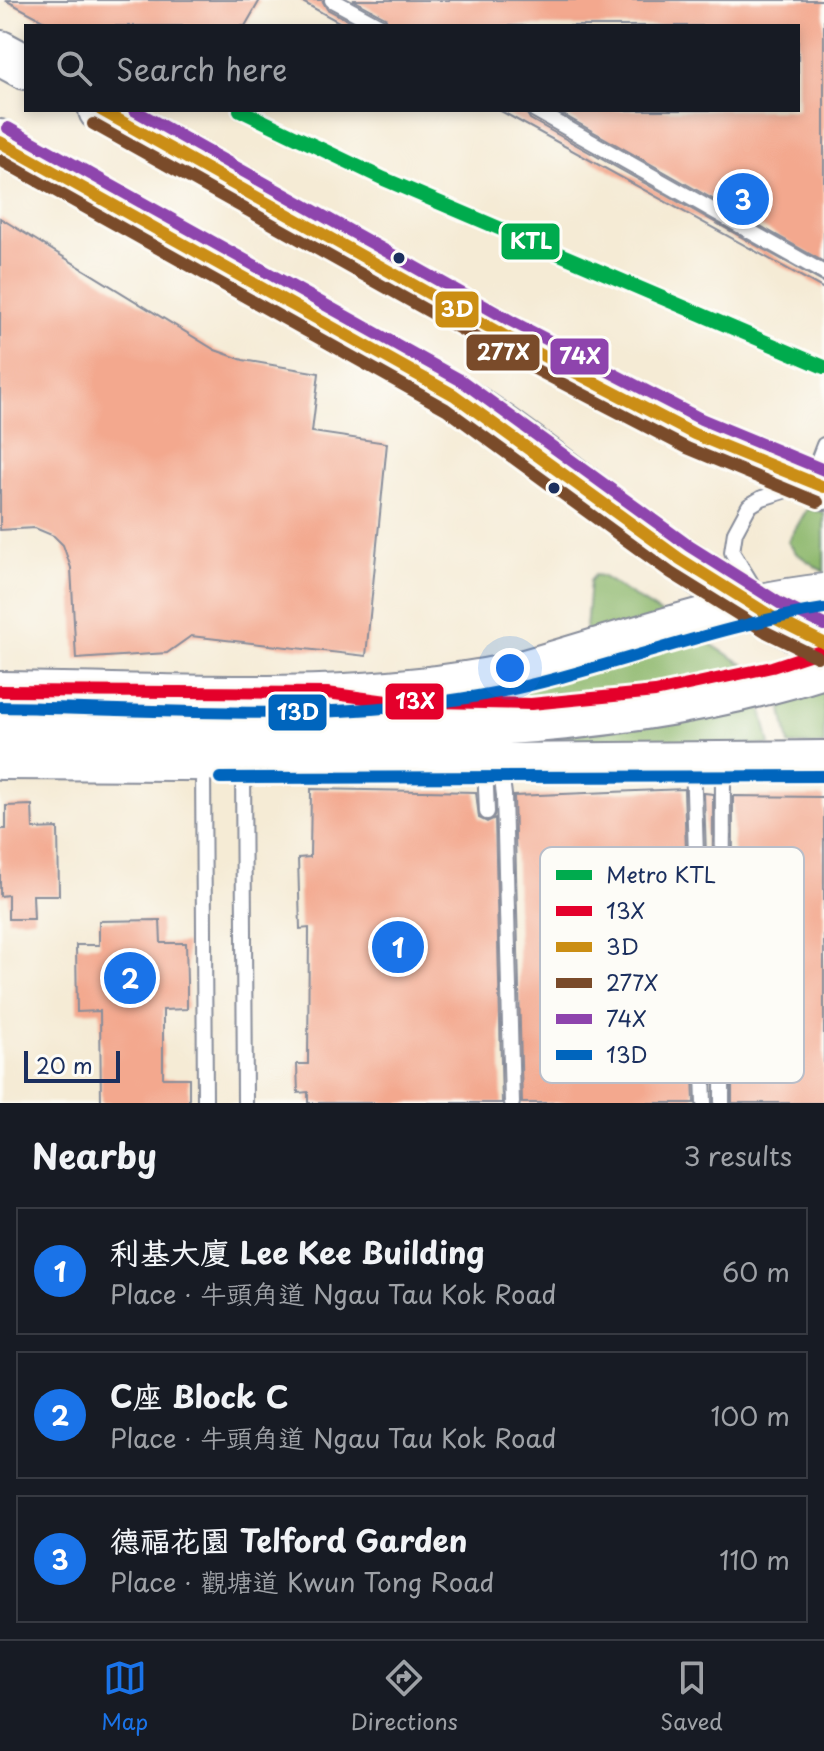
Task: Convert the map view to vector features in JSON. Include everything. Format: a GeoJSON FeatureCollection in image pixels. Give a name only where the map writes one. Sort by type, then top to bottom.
{"type":"FeatureCollection","features":[{"type":"Feature","properties":{"kind":"highway"},"geometry":{"type":"LineString","coordinates":[[0,53],[24,66]]}},
{"type":"Feature","properties":{"kind":"highway"},"geometry":{"type":"LineString","coordinates":[[105,112],[503,335],[694,434],[819,472]]}},
{"type":"Feature","properties":{"kind":"highway"},"geometry":{"type":"LineString","coordinates":[[0,142],[454,395],[500,424],[685,563],[771,617],[824,643]]}},
{"type":"Feature","properties":{"kind":"main road"},"geometry":{"type":"LineString","coordinates":[[328,711],[497,676],[771,599],[824,593]]}},
{"type":"Feature","properties":{"kind":"main road"},"geometry":{"type":"LineString","coordinates":[[0,725],[328,711],[387,701],[531,704],[655,692],[772,667],[824,650]]}},
{"type":"Feature","properties":{"kind":"main road"},"geometry":{"type":"LineString","coordinates":[[0,691],[328,711],[442,730],[589,718],[736,694],[824,669]]}},
{"type":"Feature","properties":{"kind":"main road"},"geometry":{"type":"LineString","coordinates":[[0,760],[492,763],[824,760]]}},
{"type":"Feature","properties":{"kind":"lane"},"geometry":{"type":"LineString","coordinates":[[332,0],[376,24]]}},
{"type":"Feature","properties":{"kind":"lane"},"geometry":{"type":"LineString","coordinates":[[539,112],[824,273]]}},
{"type":"Feature","properties":{"kind":"lane"},"geometry":{"type":"LineString","coordinates":[[771,617],[732,552],[735,532],[749,506],[819,472]]}},
{"type":"Feature","properties":{"kind":"lane"},"geometry":{"type":"LineString","coordinates":[[243,761],[245,1103]]}},
{"type":"Feature","properties":{"kind":"lane"},"geometry":{"type":"LineString","coordinates":[[203,762],[205,1103]]}},
{"type":"Feature","properties":{"kind":"lane"},"geometry":{"type":"LineString","coordinates":[[707,847],[708,762]]}},
{"type":"Feature","properties":{"kind":"lane"},"geometry":{"type":"LineString","coordinates":[[708,762],[711,847]]}},
{"type":"Feature","properties":{"kind":"lane"},"geometry":{"type":"LineString","coordinates":[[487,812],[492,763]]}},
{"type":"Feature","properties":{"kind":"lane"},"geometry":{"type":"LineString","coordinates":[[492,763],[504,795],[512,1103]]}},
{"type":"Feature","properties":{"kind":"lane"},"geometry":{"type":"LineString","coordinates":[[704,1083],[704,1103]]}},
{"type":"Feature","properties":{"kind":"lane"},"geometry":{"type":"LineString","coordinates":[[721,1083],[722,1103]]}},
{"type":"Feature","properties":{"kind":"green space"},"geometry":{"type":"Polygon","coordinates":[[[807,509],[824,512],[824,572],[796,553],[788,542],[807,509]]]}},
{"type":"Feature","properties":{"kind":"green space"},"geometry":{"type":"Polygon","coordinates":[[[595,575],[749,668],[625,688],[492,700],[492,669],[585,641],[590,581],[595,575]]]}},
{"type":"Feature","properties":{"kind":"green space"},"geometry":{"type":"Polygon","coordinates":[[[775,674],[824,679],[824,745],[789,745],[775,674]]]}},
{"type":"Feature","properties":{"kind":"green space"},"geometry":{"type":"Polygon","coordinates":[[[760,701],[770,745],[366,745],[760,701]]]}},
{"type":"Feature","properties":{"kind":"building"},"geometry":{"type":"Polygon","coordinates":[[[5,0],[260,0],[246,24],[50,24],[5,0]]]}},
{"type":"Feature","properties":{"kind":"building"},"geometry":{"type":"Polygon","coordinates":[[[299,0],[322,0],[327,9],[355,24],[342,24],[299,0]]]}},
{"type":"Feature","properties":{"kind":"building"},"geometry":{"type":"Polygon","coordinates":[[[353,0],[824,0],[824,262],[559,112],[800,112],[800,24],[389,24],[385,17],[353,0]]]}},
{"type":"Feature","properties":{"kind":"building"},"geometry":{"type":"Polygon","coordinates":[[[503,112],[526,112],[530,119],[824,283],[824,289],[503,112]]]}},
{"type":"Feature","properties":{"kind":"building"},"geometry":{"type":"Polygon","coordinates":[[[0,218],[215,350],[243,360],[319,373],[312,432],[387,443],[366,656],[191,636],[167,653],[76,659],[71,568],[63,545],[54,536],[35,528],[0,530],[0,218]]]}},
{"type":"Feature","properties":{"kind":"building"},"geometry":{"type":"Polygon","coordinates":[[[311,789],[476,792],[479,818],[487,822],[495,818],[502,1103],[308,1103],[308,1092],[298,1093],[297,1064],[308,1064],[309,928],[300,929],[298,858],[310,857],[311,789]]]}},
{"type":"Feature","properties":{"kind":"building"},"geometry":{"type":"Polygon","coordinates":[[[684,789],[686,847],[540,847],[540,1083],[693,1083],[694,1103],[522,1103],[514,796],[684,789]]]}},
{"type":"Feature","properties":{"kind":"building"},"geometry":{"type":"Polygon","coordinates":[[[704,793],[713,794],[713,847],[706,847],[704,793]]]}},
{"type":"Feature","properties":{"kind":"building"},"geometry":{"type":"Polygon","coordinates":[[[733,796],[824,797],[824,1103],[732,1103],[732,1083],[804,1083],[804,847],[733,847],[733,796]]]}},
{"type":"Feature","properties":{"kind":"building"},"geometry":{"type":"Polygon","coordinates":[[[32,805],[33,829],[58,828],[59,895],[33,895],[34,919],[8,919],[8,895],[0,896],[0,829],[6,829],[6,806],[32,805]]]}},
{"type":"Feature","properties":{"kind":"building"},"geometry":{"type":"Polygon","coordinates":[[[160,920],[161,943],[186,943],[187,1009],[163,1010],[163,1078],[189,1078],[189,1103],[101,1103],[100,1011],[77,1012],[76,945],[99,945],[99,921],[160,920]]]}},
{"type":"Feature","properties":{"kind":"metro line","name":"KTL"},"geometry":{"type":"LineString","coordinates":[[244,112],[384,179],[824,367]]}},
{"type":"Feature","properties":{"kind":"transit line","name":"3D"},"geometry":{"type":"LineString","coordinates":[[105,112],[503,335],[694,434],[824,487]]}},
{"type":"Feature","properties":{"kind":"transit line","name":"74X"},"geometry":{"type":"LineString","coordinates":[[138,112],[511,321],[701,419],[824,470]]}},
{"type":"Feature","properties":{"kind":"transit line","name":"277X"},"geometry":{"type":"LineString","coordinates":[[93,124],[496,349],[687,448],[818,502]]}},
{"type":"Feature","properties":{"kind":"transit line","name":"74X"},"geometry":{"type":"LineString","coordinates":[[8,128],[462,381],[689,546],[781,604],[824,625]]}},
{"type":"Feature","properties":{"kind":"transit line","name":"3D"},"geometry":{"type":"LineString","coordinates":[[0,142],[454,395],[680,559],[774,618],[824,643]]}},
{"type":"Feature","properties":{"kind":"transit line","name":"277X"},"geometry":{"type":"LineString","coordinates":[[0,160],[446,409],[671,573],[766,632],[817,657]]}},
{"type":"Feature","properties":{"kind":"transit line","name":"13D"},"geometry":{"type":"LineString","coordinates":[[0,707],[239,713],[419,705],[522,687],[737,627],[824,609]]}},
{"type":"Feature","properties":{"kind":"transit line","name":"13X"},"geometry":{"type":"LineString","coordinates":[[0,691],[327,693],[387,701],[531,704],[655,692],[772,667],[824,650]]}},
{"type":"Feature","properties":{"kind":"transit line","name":"13D"},"geometry":{"type":"LineString","coordinates":[[220,778],[824,776]]}},
{"type":"Feature","properties":{"kind":"place","name":"德福花園 Telford Garden"},"geometry":{"type":"Point","coordinates":[743,199]}},
{"type":"Feature","properties":{"kind":"place","name":"利基大廈 Lee Kee Building"},"geometry":{"type":"Point","coordinates":[398,947]}},
{"type":"Feature","properties":{"kind":"place","name":"C座 Block C"},"geometry":{"type":"Point","coordinates":[130,978]}}]}
